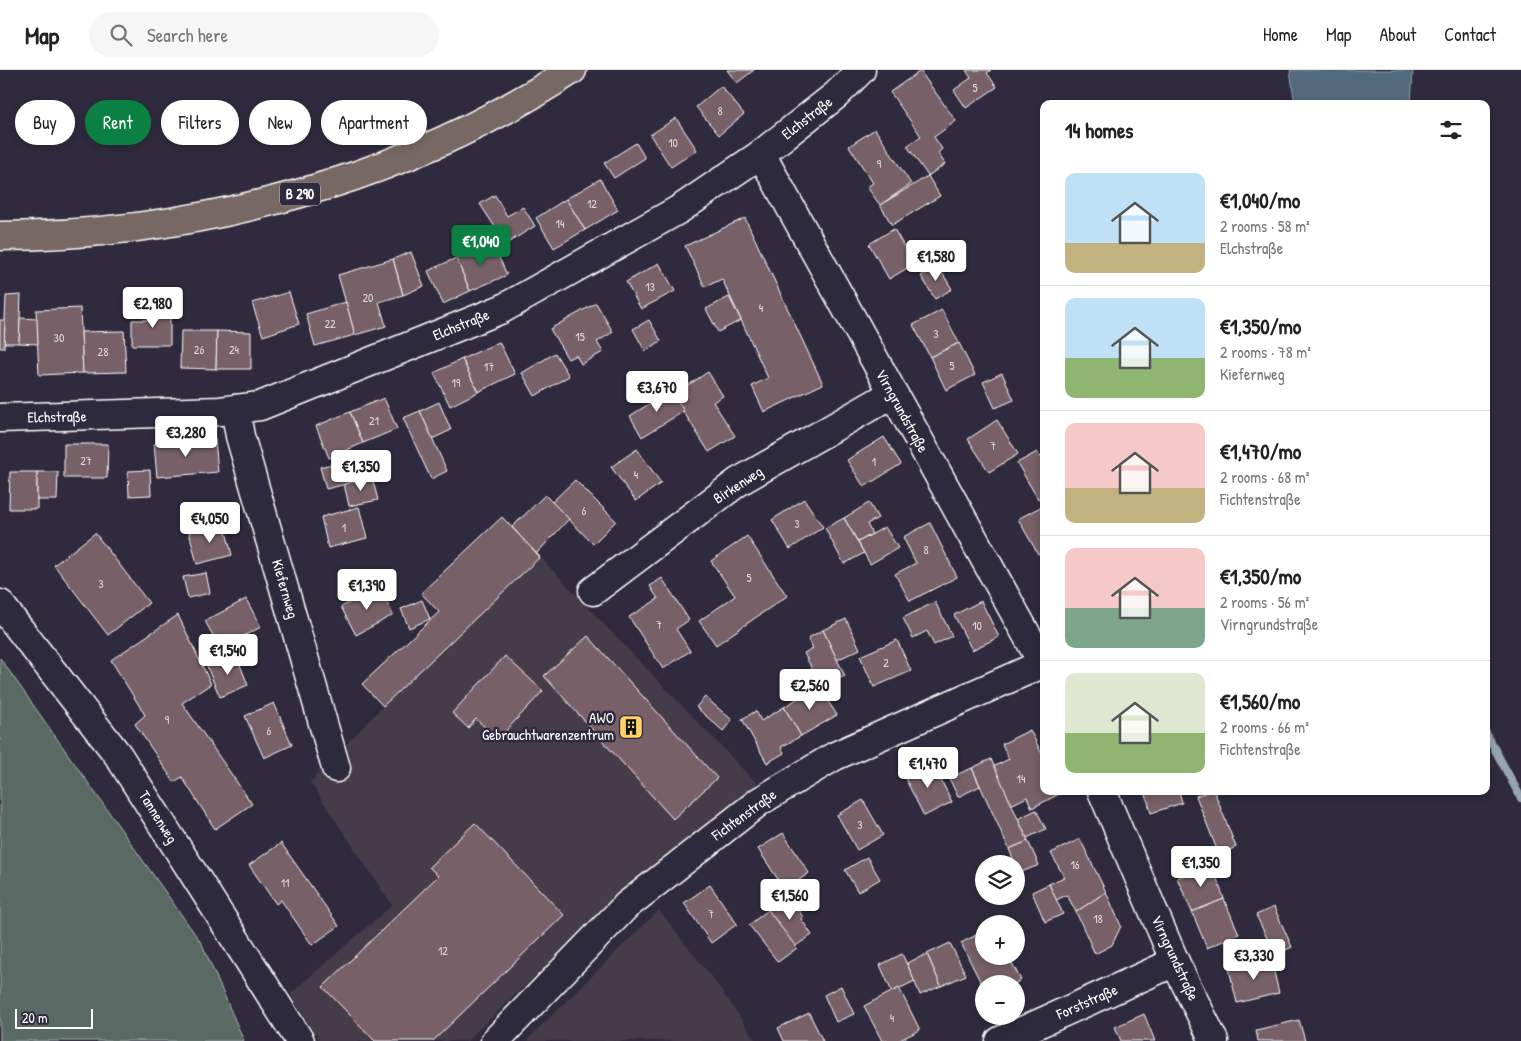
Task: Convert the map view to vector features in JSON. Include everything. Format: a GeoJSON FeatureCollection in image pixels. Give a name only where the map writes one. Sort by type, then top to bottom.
{"type":"FeatureCollection","features":[{"type":"Feature","properties":{"kind":"main road","name":"B 290"},"geometry":{"type":"LineString","coordinates":[[0,236],[45,236],[132,229],[218,214],[303,193],[386,165],[467,130],[544,88],[572,70]]}},
{"type":"Feature","properties":{"kind":"street","name":"Elchstraße"},"geometry":{"type":"LineString","coordinates":[[0,418],[51,418],[235,409],[260,406],[502,309],[680,209],[761,154],[836,95],[861,70]]}},
{"type":"Feature","properties":{"kind":"street","name":"Virngrundstraße"},"geometry":{"type":"LineString","coordinates":[[761,154],[1040,660]]}},
{"type":"Feature","properties":{"kind":"street","name":"Birkenweg"},"geometry":{"type":"LineString","coordinates":[[593,590],[738,482],[892,394]]}},
{"type":"Feature","properties":{"kind":"street","name":"Kiefernweg"},"geometry":{"type":"LineString","coordinates":[[235,409],[240,436],[336,768]]}},
{"type":"Feature","properties":{"kind":"street","name":"Tannenweg"},"geometry":{"type":"LineString","coordinates":[[0,604],[118,755],[300,1041]]}},
{"type":"Feature","properties":{"kind":"street","name":"Fichtenstraße"},"geometry":{"type":"LineString","coordinates":[[495,1041],[626,906],[760,801],[835,756],[1040,666]]}},
{"type":"Feature","properties":{"kind":"street","name":"Virngrundstraße"},"geometry":{"type":"LineString","coordinates":[[1104,795],[1174,962],[1214,1041]]}},
{"type":"Feature","properties":{"kind":"street","name":"Forststraße"},"geometry":{"type":"LineString","coordinates":[[1000,1041],[1174,962]]}},
{"type":"Feature","properties":{"kind":"shaded area"},"geometry":{"type":"Polygon","coordinates":[[[500,519],[540,557],[760,787],[638,878],[467,1041],[319,1041],[290,994],[392,905],[310,782],[383,706],[362,684],[439,612],[500,519]]]}},
{"type":"Feature","properties":{"kind":"shaded area"},"geometry":{"type":"Polygon","coordinates":[[[659,910],[720,988],[756,1041],[526,1041],[659,910]]]}},
{"type":"Feature","properties":{"kind":"green space"},"geometry":{"type":"Polygon","coordinates":[[[0,658],[202,944],[244,1041],[0,1041],[0,658]]]}},
{"type":"Feature","properties":{"kind":"water"},"geometry":{"type":"Polygon","coordinates":[[[1290,70],[1413,70],[1411,100],[1294,100],[1290,70]]]}},
{"type":"Feature","properties":{"kind":"building"},"geometry":{"type":"Polygon","coordinates":[[[727,70],[754,70],[737,83],[727,70]]]}},
{"type":"Feature","properties":{"kind":"building"},"geometry":{"type":"Polygon","coordinates":[[[966,70],[991,70],[987,73],[997,87],[966,108],[954,90],[971,78],[966,70]]]}},
{"type":"Feature","properties":{"kind":"building"},"geometry":{"type":"Polygon","coordinates":[[[920,71],[956,121],[934,137],[942,149],[938,153],[945,164],[928,176],[907,146],[921,136],[890,92],[920,71]]]}},
{"type":"Feature","properties":{"kind":"building"},"geometry":{"type":"Polygon","coordinates":[[[721,86],[744,114],[719,135],[696,107],[721,86]]]}},
{"type":"Feature","properties":{"kind":"building"},"geometry":{"type":"Polygon","coordinates":[[[676,118],[697,150],[671,167],[650,135],[676,118]]]}},
{"type":"Feature","properties":{"kind":"building"},"geometry":{"type":"Polygon","coordinates":[[[875,129],[911,184],[880,205],[867,187],[873,183],[849,146],[875,129]]]}},
{"type":"Feature","properties":{"kind":"building"},"geometry":{"type":"Polygon","coordinates":[[[636,143],[645,158],[614,178],[604,163],[636,143]]]}},
{"type":"Feature","properties":{"kind":"building"},"geometry":{"type":"Polygon","coordinates":[[[928,176],[940,196],[892,225],[880,205],[928,176]]]}},
{"type":"Feature","properties":{"kind":"building"},"geometry":{"type":"Polygon","coordinates":[[[600,179],[618,210],[585,230],[566,199],[600,179]]]}},
{"type":"Feature","properties":{"kind":"building"},"geometry":{"type":"Polygon","coordinates":[[[495,195],[507,216],[523,207],[535,226],[506,244],[480,204],[495,195]]]}},
{"type":"Feature","properties":{"kind":"building"},"geometry":{"type":"Polygon","coordinates":[[[566,199],[585,230],[554,248],[536,218],[566,199]]]}},
{"type":"Feature","properties":{"kind":"building"},"geometry":{"type":"Polygon","coordinates":[[[745,218],[823,384],[764,412],[752,386],[768,378],[722,279],[705,287],[685,246],[745,218]]]}},
{"type":"Feature","properties":{"kind":"building"},"geometry":{"type":"Polygon","coordinates":[[[894,229],[914,264],[889,279],[869,244],[894,229]]]}},
{"type":"Feature","properties":{"kind":"building"},"geometry":{"type":"Polygon","coordinates":[[[492,242],[507,275],[470,291],[456,258],[492,242]]]}},
{"type":"Feature","properties":{"kind":"building"},"geometry":{"type":"Polygon","coordinates":[[[411,252],[424,286],[403,295],[393,259],[411,252]]]}},
{"type":"Feature","properties":{"kind":"building"},"geometry":{"type":"Polygon","coordinates":[[[456,258],[470,291],[443,304],[428,271],[456,258]]]}},
{"type":"Feature","properties":{"kind":"building"},"geometry":{"type":"Polygon","coordinates":[[[393,259],[403,295],[379,302],[386,326],[355,335],[338,275],[393,259]]]}},
{"type":"Feature","properties":{"kind":"building"},"geometry":{"type":"Polygon","coordinates":[[[659,263],[675,291],[641,309],[626,282],[659,263]]]}},
{"type":"Feature","properties":{"kind":"building"},"geometry":{"type":"Polygon","coordinates":[[[938,266],[952,289],[935,299],[921,276],[938,266]]]}},
{"type":"Feature","properties":{"kind":"building"},"geometry":{"type":"Polygon","coordinates":[[[289,292],[299,324],[263,336],[252,303],[289,292]]]}},
{"type":"Feature","properties":{"kind":"building"},"geometry":{"type":"Polygon","coordinates":[[[21,295],[19,343],[4,343],[6,296],[21,295]]]}},
{"type":"Feature","properties":{"kind":"building"},"geometry":{"type":"Polygon","coordinates":[[[729,297],[741,320],[718,332],[706,309],[729,297]]]}},
{"type":"Feature","properties":{"kind":"building"},"geometry":{"type":"Polygon","coordinates":[[[346,302],[355,335],[315,346],[306,314],[346,302]]]}},
{"type":"Feature","properties":{"kind":"building"},"geometry":{"type":"Polygon","coordinates":[[[596,303],[613,332],[597,342],[603,352],[581,364],[576,355],[568,359],[550,329],[596,303]]]}},
{"type":"Feature","properties":{"kind":"building"},"geometry":{"type":"Polygon","coordinates":[[[157,305],[170,306],[170,345],[132,345],[132,320],[157,320],[157,305]]]}},
{"type":"Feature","properties":{"kind":"building"},"geometry":{"type":"Polygon","coordinates":[[[80,308],[83,373],[39,375],[36,310],[80,308]]]}},
{"type":"Feature","properties":{"kind":"building"},"geometry":{"type":"Polygon","coordinates":[[[942,310],[959,343],[930,357],[913,325],[942,310]]]}},
{"type":"Feature","properties":{"kind":"building"},"geometry":{"type":"Polygon","coordinates":[[[20,318],[37,319],[38,344],[19,343],[20,318]]]}},
{"type":"Feature","properties":{"kind":"building"},"geometry":{"type":"Polygon","coordinates":[[[0,320],[5,320],[4,348],[0,348],[0,320]]]}},
{"type":"Feature","properties":{"kind":"building"},"geometry":{"type":"Polygon","coordinates":[[[649,320],[661,341],[645,351],[633,329],[649,320]]]}},
{"type":"Feature","properties":{"kind":"building"},"geometry":{"type":"Polygon","coordinates":[[[124,331],[126,372],[83,373],[81,332],[124,331]]]}},
{"type":"Feature","properties":{"kind":"building"},"geometry":{"type":"Polygon","coordinates":[[[181,331],[217,331],[216,369],[180,368],[181,331]]]}},
{"type":"Feature","properties":{"kind":"building"},"geometry":{"type":"Polygon","coordinates":[[[217,331],[251,332],[251,369],[216,369],[217,331]]]}},
{"type":"Feature","properties":{"kind":"building"},"geometry":{"type":"Polygon","coordinates":[[[499,342],[515,374],[478,392],[462,359],[499,342]]]}},
{"type":"Feature","properties":{"kind":"building"},"geometry":{"type":"Polygon","coordinates":[[[959,343],[975,375],[946,390],[930,357],[959,343]]]}},
{"type":"Feature","properties":{"kind":"building"},"geometry":{"type":"Polygon","coordinates":[[[555,353],[569,376],[535,396],[522,373],[555,353]]]}},
{"type":"Feature","properties":{"kind":"building"},"geometry":{"type":"Polygon","coordinates":[[[462,359],[478,392],[450,406],[434,373],[462,359]]]}},
{"type":"Feature","properties":{"kind":"building"},"geometry":{"type":"Polygon","coordinates":[[[708,372],[723,396],[713,402],[735,436],[709,452],[673,395],[708,372]]]}},
{"type":"Feature","properties":{"kind":"building"},"geometry":{"type":"Polygon","coordinates":[[[1002,373],[1014,400],[995,408],[983,382],[1002,373]]]}},
{"type":"Feature","properties":{"kind":"building"},"geometry":{"type":"Polygon","coordinates":[[[671,390],[684,411],[642,437],[630,416],[671,390]]]}},
{"type":"Feature","properties":{"kind":"building"},"geometry":{"type":"Polygon","coordinates":[[[384,398],[397,429],[363,443],[350,412],[384,398]]]}},
{"type":"Feature","properties":{"kind":"building"},"geometry":{"type":"Polygon","coordinates":[[[439,402],[451,430],[432,439],[420,411],[439,402]]]}},
{"type":"Feature","properties":{"kind":"building"},"geometry":{"type":"Polygon","coordinates":[[[420,411],[447,471],[431,479],[403,418],[420,411]]]}},
{"type":"Feature","properties":{"kind":"building"},"geometry":{"type":"Polygon","coordinates":[[[350,412],[363,443],[329,458],[316,426],[350,412]]]}},
{"type":"Feature","properties":{"kind":"building"},"geometry":{"type":"Polygon","coordinates":[[[997,420],[1018,454],[989,472],[968,439],[997,420]]]}},
{"type":"Feature","properties":{"kind":"building"},"geometry":{"type":"Polygon","coordinates":[[[884,437],[901,464],[864,487],[847,460],[884,437]]]}},
{"type":"Feature","properties":{"kind":"building"},"geometry":{"type":"Polygon","coordinates":[[[215,439],[218,472],[157,477],[154,444],[215,439]]]}},
{"type":"Feature","properties":{"kind":"building"},"geometry":{"type":"Polygon","coordinates":[[[64,444],[108,444],[107,478],[64,478],[64,444]]]}},
{"type":"Feature","properties":{"kind":"building"},"geometry":{"type":"Polygon","coordinates":[[[637,449],[661,483],[636,501],[611,467],[637,449]]]}},
{"type":"Feature","properties":{"kind":"building"},"geometry":{"type":"Polygon","coordinates":[[[1037,452],[1040,457],[1040,498],[1038,499],[1017,463],[1037,452]]]}},
{"type":"Feature","properties":{"kind":"building"},"geometry":{"type":"Polygon","coordinates":[[[360,457],[366,479],[326,489],[320,467],[360,457]]]}},
{"type":"Feature","properties":{"kind":"building"},"geometry":{"type":"Polygon","coordinates":[[[150,470],[151,495],[129,496],[128,471],[150,470]]]}},
{"type":"Feature","properties":{"kind":"building"},"geometry":{"type":"Polygon","coordinates":[[[10,472],[37,472],[37,509],[9,509],[10,472]]]}},
{"type":"Feature","properties":{"kind":"building"},"geometry":{"type":"Polygon","coordinates":[[[37,472],[58,472],[57,500],[37,500],[37,472]]]}},
{"type":"Feature","properties":{"kind":"building"},"geometry":{"type":"Polygon","coordinates":[[[372,477],[378,500],[349,506],[344,484],[372,477]]]}},
{"type":"Feature","properties":{"kind":"building"},"geometry":{"type":"Polygon","coordinates":[[[575,480],[616,521],[593,544],[552,502],[575,480]]]}},
{"type":"Feature","properties":{"kind":"building"},"geometry":{"type":"Polygon","coordinates":[[[545,495],[569,519],[536,554],[512,527],[545,495]]]}},
{"type":"Feature","properties":{"kind":"building"},"geometry":{"type":"Polygon","coordinates":[[[804,499],[823,527],[790,549],[772,520],[804,499]]]}},
{"type":"Feature","properties":{"kind":"building"},"geometry":{"type":"Polygon","coordinates":[[[869,503],[878,518],[867,524],[872,534],[858,542],[844,518],[869,503]]]}},
{"type":"Feature","properties":{"kind":"building"},"geometry":{"type":"Polygon","coordinates":[[[359,507],[367,538],[328,548],[321,517],[359,507]]]}},
{"type":"Feature","properties":{"kind":"building"},"geometry":{"type":"Polygon","coordinates":[[[1040,507],[1040,553],[1038,554],[1018,519],[1040,507]]]}},
{"type":"Feature","properties":{"kind":"building"},"geometry":{"type":"Polygon","coordinates":[[[502,517],[540,557],[383,706],[362,684],[439,612],[421,593],[502,517]]]}},
{"type":"Feature","properties":{"kind":"building"},"geometry":{"type":"Polygon","coordinates":[[[844,518],[864,553],[844,564],[825,528],[844,518]]]}},
{"type":"Feature","properties":{"kind":"building"},"geometry":{"type":"Polygon","coordinates":[[[930,523],[957,577],[910,601],[895,574],[916,563],[903,537],[930,523]]]}},
{"type":"Feature","properties":{"kind":"building"},"geometry":{"type":"Polygon","coordinates":[[[224,524],[232,555],[197,564],[189,532],[224,524]]]}},
{"type":"Feature","properties":{"kind":"building"},"geometry":{"type":"Polygon","coordinates":[[[885,527],[898,548],[870,564],[858,542],[885,527]]]}},
{"type":"Feature","properties":{"kind":"building"},"geometry":{"type":"Polygon","coordinates":[[[95,533],[149,603],[108,635],[54,565],[95,533]]]}},
{"type":"Feature","properties":{"kind":"building"},"geometry":{"type":"Polygon","coordinates":[[[747,536],[787,596],[716,645],[699,621],[735,596],[711,561],[747,536]]]}},
{"type":"Feature","properties":{"kind":"building"},"geometry":{"type":"Polygon","coordinates":[[[206,573],[210,593],[188,598],[183,577],[206,573]]]}},
{"type":"Feature","properties":{"kind":"building"},"geometry":{"type":"Polygon","coordinates":[[[662,578],[689,620],[676,629],[690,651],[663,669],[629,617],[658,599],[650,586],[662,578]]]}},
{"type":"Feature","properties":{"kind":"building"},"geometry":{"type":"Polygon","coordinates":[[[379,587],[393,615],[356,635],[341,607],[379,587]]]}},
{"type":"Feature","properties":{"kind":"building"},"geometry":{"type":"Polygon","coordinates":[[[246,599],[261,627],[220,648],[205,621],[246,599]]]}},
{"type":"Feature","properties":{"kind":"building"},"geometry":{"type":"Polygon","coordinates":[[[422,600],[430,619],[409,628],[401,609],[422,600]]]}},
{"type":"Feature","properties":{"kind":"building"},"geometry":{"type":"Polygon","coordinates":[[[981,601],[999,637],[972,650],[954,615],[981,601]]]}},
{"type":"Feature","properties":{"kind":"building"},"geometry":{"type":"Polygon","coordinates":[[[935,602],[952,636],[934,645],[927,631],[913,638],[903,618],[935,602]]]}},
{"type":"Feature","properties":{"kind":"building"},"geometry":{"type":"Polygon","coordinates":[[[178,615],[211,684],[182,703],[252,804],[215,829],[182,777],[174,782],[135,724],[145,715],[111,660],[178,615]]]}},
{"type":"Feature","properties":{"kind":"building"},"geometry":{"type":"Polygon","coordinates":[[[846,619],[860,649],[837,660],[823,630],[846,619]]]}},
{"type":"Feature","properties":{"kind":"building"},"geometry":{"type":"Polygon","coordinates":[[[823,630],[845,676],[821,687],[804,653],[813,648],[808,638],[823,630]]]}},
{"type":"Feature","properties":{"kind":"building","name":"AWO Gebrauchtwarenzentrum"},"geometry":{"type":"Polygon","coordinates":[[[588,636],[717,778],[673,819],[544,676],[588,636]]]}},
{"type":"Feature","properties":{"kind":"building"},"geometry":{"type":"Polygon","coordinates":[[[897,640],[911,671],[874,687],[860,656],[897,640]]]}},
{"type":"Feature","properties":{"kind":"building"},"geometry":{"type":"Polygon","coordinates":[[[236,655],[248,685],[220,697],[207,667],[236,655]]]}},
{"type":"Feature","properties":{"kind":"building"},"geometry":{"type":"Polygon","coordinates":[[[505,656],[543,691],[498,739],[476,719],[468,728],[452,713],[505,656]]]}},
{"type":"Feature","properties":{"kind":"building"},"geometry":{"type":"Polygon","coordinates":[[[818,686],[837,715],[801,736],[784,707],[818,686]]]}},
{"type":"Feature","properties":{"kind":"building"},"geometry":{"type":"Polygon","coordinates":[[[705,697],[732,720],[723,731],[696,707],[705,697]]]}},
{"type":"Feature","properties":{"kind":"building"},"geometry":{"type":"Polygon","coordinates":[[[274,703],[292,745],[264,758],[245,716],[274,703]]]}},
{"type":"Feature","properties":{"kind":"building"},"geometry":{"type":"Polygon","coordinates":[[[784,707],[801,736],[781,747],[784,753],[767,763],[742,719],[756,711],[761,721],[784,707]]]}},
{"type":"Feature","properties":{"kind":"building"},"geometry":{"type":"Polygon","coordinates":[[[1030,730],[1040,750],[1040,795],[1057,795],[1032,808],[1027,797],[1011,805],[993,767],[1009,759],[1002,744],[1030,730]]]}},
{"type":"Feature","properties":{"kind":"building"},"geometry":{"type":"Polygon","coordinates":[[[991,759],[1028,841],[1009,849],[972,768],[991,759]]]}},
{"type":"Feature","properties":{"kind":"building"},"geometry":{"type":"Polygon","coordinates":[[[932,762],[952,802],[924,816],[904,776],[932,762]]]}},
{"type":"Feature","properties":{"kind":"building"},"geometry":{"type":"Polygon","coordinates":[[[972,768],[980,786],[958,797],[949,778],[972,768]]]}},
{"type":"Feature","properties":{"kind":"building"},"geometry":{"type":"Polygon","coordinates":[[[1146,795],[1180,795],[1182,803],[1151,813],[1146,795]]]}},
{"type":"Feature","properties":{"kind":"building"},"geometry":{"type":"Polygon","coordinates":[[[1216,795],[1236,847],[1219,855],[1196,796],[1216,795]]]}},
{"type":"Feature","properties":{"kind":"building"},"geometry":{"type":"Polygon","coordinates":[[[863,800],[883,835],[857,850],[837,815],[863,800]]]}},
{"type":"Feature","properties":{"kind":"building"},"geometry":{"type":"Polygon","coordinates":[[[1036,810],[1046,829],[1027,838],[1018,819],[1036,810]]]}},
{"type":"Feature","properties":{"kind":"building"},"geometry":{"type":"Polygon","coordinates":[[[475,823],[564,915],[433,1041],[375,1041],[323,987],[438,876],[429,867],[475,823]]]}},
{"type":"Feature","properties":{"kind":"building"},"geometry":{"type":"Polygon","coordinates":[[[783,833],[809,873],[785,890],[758,849],[783,833]]]}},
{"type":"Feature","properties":{"kind":"building"},"geometry":{"type":"Polygon","coordinates":[[[1080,839],[1106,892],[1076,912],[1067,895],[1056,900],[1049,884],[1064,877],[1051,853],[1080,839]]]}},
{"type":"Feature","properties":{"kind":"building"},"geometry":{"type":"Polygon","coordinates":[[[1028,841],[1039,865],[1025,871],[1025,855],[1012,855],[1009,849],[1028,841]]]}},
{"type":"Feature","properties":{"kind":"building"},"geometry":{"type":"Polygon","coordinates":[[[281,843],[339,926],[312,945],[281,900],[276,904],[249,865],[281,843]]]}},
{"type":"Feature","properties":{"kind":"building"},"geometry":{"type":"Polygon","coordinates":[[[867,857],[880,879],[858,892],[845,870],[867,857]]]}},
{"type":"Feature","properties":{"kind":"building"},"geometry":{"type":"Polygon","coordinates":[[[1212,864],[1224,899],[1192,912],[1177,878],[1212,864]]]}},
{"type":"Feature","properties":{"kind":"building"},"geometry":{"type":"Polygon","coordinates":[[[1049,884],[1063,914],[1045,922],[1032,892],[1049,884]]]}},
{"type":"Feature","properties":{"kind":"building"},"geometry":{"type":"Polygon","coordinates":[[[710,885],[737,924],[711,943],[684,903],[710,885]]]}},
{"type":"Feature","properties":{"kind":"building"},"geometry":{"type":"Polygon","coordinates":[[[1106,892],[1121,926],[1112,945],[1095,954],[1076,912],[1106,892]]]}},
{"type":"Feature","properties":{"kind":"building"},"geometry":{"type":"Polygon","coordinates":[[[789,896],[812,935],[794,947],[768,910],[789,896]]]}},
{"type":"Feature","properties":{"kind":"building"},"geometry":{"type":"Polygon","coordinates":[[[1224,899],[1239,934],[1207,948],[1192,912],[1224,899]]]}},
{"type":"Feature","properties":{"kind":"building"},"geometry":{"type":"Polygon","coordinates":[[[1274,907],[1292,947],[1275,955],[1256,915],[1274,907]]]}},
{"type":"Feature","properties":{"kind":"building"},"geometry":{"type":"Polygon","coordinates":[[[768,910],[797,948],[778,962],[749,925],[768,910]]]}},
{"type":"Feature","properties":{"kind":"building"},"geometry":{"type":"Polygon","coordinates":[[[975,936],[975,965],[1013,965],[1018,975],[977,975],[961,943],[975,936]]]}},
{"type":"Feature","properties":{"kind":"building"},"geometry":{"type":"Polygon","coordinates":[[[950,943],[966,975],[941,986],[927,954],[950,943]]]}},
{"type":"Feature","properties":{"kind":"building"},"geometry":{"type":"Polygon","coordinates":[[[902,954],[915,981],[892,992],[880,965],[902,954]]]}},
{"type":"Feature","properties":{"kind":"building"},"geometry":{"type":"Polygon","coordinates":[[[927,954],[941,986],[920,995],[907,963],[927,954]]]}},
{"type":"Feature","properties":{"kind":"building"},"geometry":{"type":"Polygon","coordinates":[[[1271,959],[1279,993],[1237,1003],[1229,969],[1271,959]]]}},
{"type":"Feature","properties":{"kind":"building"},"geometry":{"type":"Polygon","coordinates":[[[841,986],[854,1014],[836,1022],[824,995],[841,986]]]}},
{"type":"Feature","properties":{"kind":"building"},"geometry":{"type":"Polygon","coordinates":[[[899,988],[920,1030],[898,1041],[882,1041],[864,1006],[899,988]]]}},
{"type":"Feature","properties":{"kind":"building"},"geometry":{"type":"Polygon","coordinates":[[[809,1013],[823,1041],[784,1041],[778,1028],[809,1013]]]}},
{"type":"Feature","properties":{"kind":"building"},"geometry":{"type":"Polygon","coordinates":[[[1144,1014],[1155,1041],[1121,1041],[1115,1027],[1144,1014]]]}},
{"type":"Feature","properties":{"kind":"building"},"geometry":{"type":"Polygon","coordinates":[[[1299,1020],[1305,1041],[1258,1041],[1256,1030],[1299,1020]]]}},
{"type":"Feature","properties":{"kind":"waterway"},"geometry":{"type":"LineString","coordinates":[[1490,740],[1521,798]]}},
{"type":"Feature","properties":{"kind":"place","name":"AWO Gebrauchtwarenzentrum"},"geometry":{"type":"Point","coordinates":[631,727]}}]}
